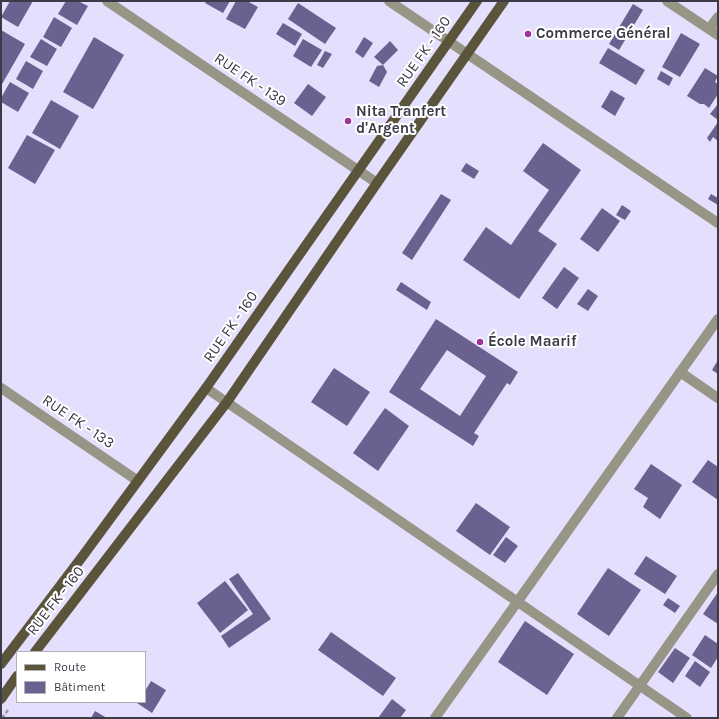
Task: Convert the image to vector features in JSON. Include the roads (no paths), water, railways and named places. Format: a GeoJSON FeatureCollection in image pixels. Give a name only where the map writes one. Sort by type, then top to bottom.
{"type":"FeatureCollection","features":[{"type":"Feature","properties":{"kind":"main road","name":"RUE FK - 160"},"geometry":{"type":"LineString","coordinates":[[1,664],[206,388],[477,1]]}},
{"type":"Feature","properties":{"kind":"main road","name":"RUE FK - 160"},"geometry":{"type":"LineString","coordinates":[[36,651],[227,402],[376,183],[504,1]]}},
{"type":"Feature","properties":{"kind":"main road"},"geometry":{"type":"LineString","coordinates":[[8,654],[16,659]]}},
{"type":"Feature","properties":{"kind":"main road"},"geometry":{"type":"LineString","coordinates":[[1,699],[16,677]]}},
{"type":"Feature","properties":{"kind":"street","name":"RUE FK - 139"},"geometry":{"type":"LineString","coordinates":[[107,1],[376,183]]}},
{"type":"Feature","properties":{"kind":"street"},"geometry":{"type":"LineString","coordinates":[[389,1],[718,223]]}},
{"type":"Feature","properties":{"kind":"street"},"geometry":{"type":"LineString","coordinates":[[667,1],[714,32],[718,16]]}},
{"type":"Feature","properties":{"kind":"street"},"geometry":{"type":"LineString","coordinates":[[435,718],[718,319]]}},
{"type":"Feature","properties":{"kind":"street"},"geometry":{"type":"LineString","coordinates":[[680,372],[718,398]]}},
{"type":"Feature","properties":{"kind":"street","name":"RUE FK - 133"},"geometry":{"type":"LineString","coordinates":[[1,388],[138,481]]}},
{"type":"Feature","properties":{"kind":"street"},"geometry":{"type":"LineString","coordinates":[[206,388],[686,718]]}},
{"type":"Feature","properties":{"kind":"street"},"geometry":{"type":"LineString","coordinates":[[617,718],[718,574]]}},
{"type":"Feature","properties":{"kind":"place","name":"Commerce Général"},"geometry":{"type":"Point","coordinates":[528,34]}},
{"type":"Feature","properties":{"kind":"place","name":"Nita Tranfert d'Argent"},"geometry":{"type":"Point","coordinates":[348,121]}},
{"type":"Feature","properties":{"kind":"place","name":"École Maarif"},"geometry":{"type":"Point","coordinates":[480,342]}}]}
